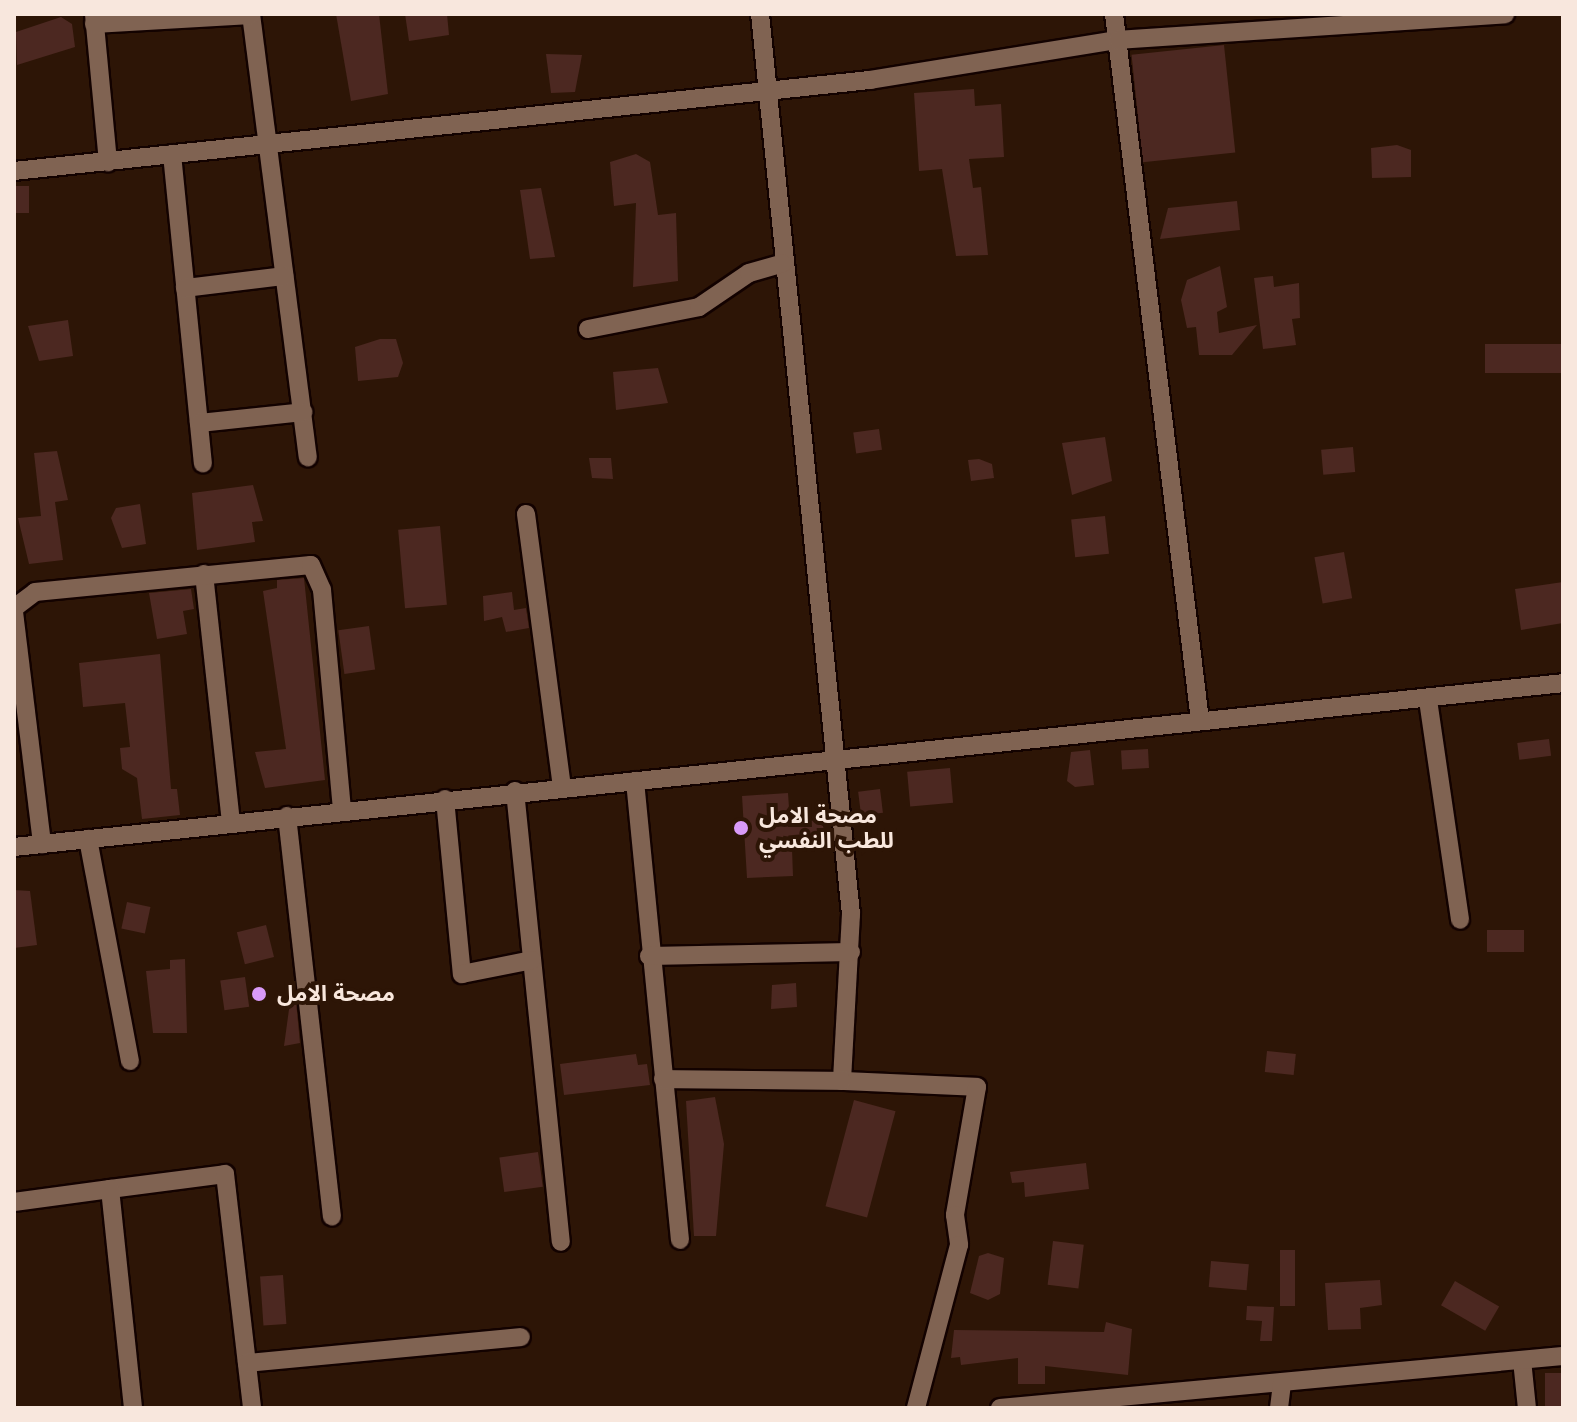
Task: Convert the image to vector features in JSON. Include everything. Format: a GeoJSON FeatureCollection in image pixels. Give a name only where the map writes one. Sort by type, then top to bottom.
{"type":"FeatureCollection","features":[{"type":"Feature","properties":{"kind":"street"},"geometry":{"type":"LineString","coordinates":[[108,162],[94,19],[251,14],[308,457]]}},
{"type":"Feature","properties":{"kind":"street"},"geometry":{"type":"LineString","coordinates":[[760,14],[836,763],[851,952],[842,1081]]}},
{"type":"Feature","properties":{"kind":"street"},"geometry":{"type":"LineString","coordinates":[[1114,14],[1200,721]]}},
{"type":"Feature","properties":{"kind":"street"},"geometry":{"type":"LineString","coordinates":[[14,171],[267,147],[767,88],[870,80],[1118,40],[1505,14]]}},
{"type":"Feature","properties":{"kind":"street"},"geometry":{"type":"LineString","coordinates":[[172,154],[203,463]]}},
{"type":"Feature","properties":{"kind":"street"},"geometry":{"type":"LineString","coordinates":[[588,329],[699,307],[749,273],[783,263]]}},
{"type":"Feature","properties":{"kind":"street"},"geometry":{"type":"LineString","coordinates":[[185,288],[284,276]]}},
{"type":"Feature","properties":{"kind":"street"},"geometry":{"type":"LineString","coordinates":[[199,423],[303,412]]}},
{"type":"Feature","properties":{"kind":"street"},"geometry":{"type":"LineString","coordinates":[[526,514],[562,787]]}},
{"type":"Feature","properties":{"kind":"street"},"geometry":{"type":"LineString","coordinates":[[42,844],[14,610],[35,592],[301,562],[319,574],[342,810]]}},
{"type":"Feature","properties":{"kind":"street"},"geometry":{"type":"LineString","coordinates":[[204,574],[231,822]]}},
{"type":"Feature","properties":{"kind":"street"},"geometry":{"type":"LineString","coordinates":[[14,847],[515,791],[836,763],[1563,683]]}},
{"type":"Feature","properties":{"kind":"street"},"geometry":{"type":"LineString","coordinates":[[1428,700],[1460,920]]}},
{"type":"Feature","properties":{"kind":"street"},"geometry":{"type":"LineString","coordinates":[[635,781],[649,956],[680,1240]]}},
{"type":"Feature","properties":{"kind":"street"},"geometry":{"type":"LineString","coordinates":[[515,791],[561,1242]]}},
{"type":"Feature","properties":{"kind":"street"},"geometry":{"type":"LineString","coordinates":[[445,799],[462,974],[532,960]]}},
{"type":"Feature","properties":{"kind":"street"},"geometry":{"type":"LineString","coordinates":[[287,816],[332,1216]]}},
{"type":"Feature","properties":{"kind":"street"},"geometry":{"type":"LineString","coordinates":[[88,839],[130,1061]]}},
{"type":"Feature","properties":{"kind":"street"},"geometry":{"type":"LineString","coordinates":[[649,956],[851,952]]}},
{"type":"Feature","properties":{"kind":"street"},"geometry":{"type":"LineString","coordinates":[[663,1079],[842,1081],[977,1087],[955,1215],[959,1245],[916,1408]]}},
{"type":"Feature","properties":{"kind":"street"},"geometry":{"type":"LineString","coordinates":[[14,1202],[225,1174],[252,1408]]}},
{"type":"Feature","properties":{"kind":"street"},"geometry":{"type":"LineString","coordinates":[[110,1189],[133,1408]]}},
{"type":"Feature","properties":{"kind":"street"},"geometry":{"type":"LineString","coordinates":[[247,1363],[521,1337]]}},
{"type":"Feature","properties":{"kind":"street"},"geometry":{"type":"LineString","coordinates":[[1000,1408],[1563,1356]]}},
{"type":"Feature","properties":{"kind":"street"},"geometry":{"type":"LineString","coordinates":[[1522,1360],[1527,1408]]}},
{"type":"Feature","properties":{"kind":"street"},"geometry":{"type":"LineString","coordinates":[[1279,1408],[1282,1382]]}},
{"type":"Feature","properties":{"kind":"street"},"geometry":{"type":"LineString","coordinates":[[1138,1408],[1154,1396]]}},
{"type":"Feature","properties":{"kind":"building"},"geometry":{"type":"Polygon","coordinates":[[[336,14],[379,14],[388,94],[351,101],[336,14]]]}},
{"type":"Feature","properties":{"kind":"building"},"geometry":{"type":"Polygon","coordinates":[[[405,14],[447,14],[449,35],[409,41],[405,14]]]}},
{"type":"Feature","properties":{"kind":"building"},"geometry":{"type":"Polygon","coordinates":[[[61,17],[72,24],[75,47],[17,65],[16,32],[61,17]]]}},
{"type":"Feature","properties":{"kind":"building"},"geometry":{"type":"Polygon","coordinates":[[[1224,45],[1235,152],[1143,162],[1132,55],[1224,45]]]}},
{"type":"Feature","properties":{"kind":"building"},"geometry":{"type":"Polygon","coordinates":[[[546,54],[582,55],[575,92],[551,93],[546,54]]]}},
{"type":"Feature","properties":{"kind":"building"},"geometry":{"type":"Polygon","coordinates":[[[974,89],[975,106],[1001,104],[1004,157],[969,159],[973,188],[981,187],[988,255],[956,256],[942,169],[919,171],[914,93],[974,89]]]}},
{"type":"Feature","properties":{"kind":"building"},"geometry":{"type":"Polygon","coordinates":[[[1397,145],[1411,150],[1411,177],[1372,178],[1371,148],[1397,145]]]}},
{"type":"Feature","properties":{"kind":"building"},"geometry":{"type":"Polygon","coordinates":[[[636,154],[650,162],[658,215],[676,213],[678,281],[633,287],[636,203],[614,206],[610,162],[636,154]]]}},
{"type":"Feature","properties":{"kind":"building"},"geometry":{"type":"Polygon","coordinates":[[[16,186],[29,186],[29,213],[16,213],[16,186]]]}},
{"type":"Feature","properties":{"kind":"building"},"geometry":{"type":"Polygon","coordinates":[[[541,188],[555,257],[530,259],[520,190],[541,188]]]}},
{"type":"Feature","properties":{"kind":"building"},"geometry":{"type":"Polygon","coordinates":[[[1237,201],[1240,230],[1160,239],[1168,208],[1237,201]]]}},
{"type":"Feature","properties":{"kind":"building"},"geometry":{"type":"Polygon","coordinates":[[[1220,266],[1227,307],[1217,312],[1219,333],[1257,325],[1232,355],[1199,355],[1196,327],[1187,328],[1181,300],[1187,280],[1220,266]]]}},
{"type":"Feature","properties":{"kind":"building"},"geometry":{"type":"Polygon","coordinates":[[[1273,276],[1274,287],[1299,283],[1300,318],[1292,319],[1296,345],[1263,349],[1254,278],[1273,276]]]}},
{"type":"Feature","properties":{"kind":"building"},"geometry":{"type":"Polygon","coordinates":[[[68,320],[73,356],[39,361],[28,326],[68,320]]]}},
{"type":"Feature","properties":{"kind":"building"},"geometry":{"type":"Polygon","coordinates":[[[380,339],[396,339],[403,363],[398,377],[358,381],[355,347],[380,339]]]}},
{"type":"Feature","properties":{"kind":"building"},"geometry":{"type":"Polygon","coordinates":[[[1485,344],[1563,344],[1563,373],[1485,373],[1485,344]]]}},
{"type":"Feature","properties":{"kind":"building"},"geometry":{"type":"Polygon","coordinates":[[[658,368],[668,403],[616,410],[613,372],[658,368]]]}},
{"type":"Feature","properties":{"kind":"building"},"geometry":{"type":"Polygon","coordinates":[[[879,429],[882,450],[856,453],[853,433],[879,429]]]}},
{"type":"Feature","properties":{"kind":"building"},"geometry":{"type":"Polygon","coordinates":[[[1105,437],[1112,481],[1072,495],[1062,443],[1105,437]]]}},
{"type":"Feature","properties":{"kind":"building"},"geometry":{"type":"Polygon","coordinates":[[[1353,447],[1355,472],[1323,475],[1321,450],[1353,447]]]}},
{"type":"Feature","properties":{"kind":"building"},"geometry":{"type":"Polygon","coordinates":[[[57,451],[68,500],[55,502],[63,560],[29,564],[18,518],[41,516],[34,453],[57,451]]]}},
{"type":"Feature","properties":{"kind":"building"},"geometry":{"type":"Polygon","coordinates":[[[589,458],[611,458],[613,479],[592,478],[589,458]]]}},
{"type":"Feature","properties":{"kind":"building"},"geometry":{"type":"Polygon","coordinates":[[[979,459],[992,464],[994,478],[971,481],[968,460],[979,459]]]}},
{"type":"Feature","properties":{"kind":"building"},"geometry":{"type":"Polygon","coordinates":[[[253,485],[263,521],[252,522],[255,542],[197,550],[192,493],[253,485]]]}},
{"type":"Feature","properties":{"kind":"building"},"geometry":{"type":"Polygon","coordinates":[[[140,504],[146,544],[122,548],[111,518],[116,508],[140,504]]]}},
{"type":"Feature","properties":{"kind":"building"},"geometry":{"type":"Polygon","coordinates":[[[1105,516],[1109,554],[1075,557],[1071,520],[1105,516]]]}},
{"type":"Feature","properties":{"kind":"building"},"geometry":{"type":"Polygon","coordinates":[[[440,526],[447,605],[405,608],[398,530],[440,526]]]}},
{"type":"Feature","properties":{"kind":"building"},"geometry":{"type":"Polygon","coordinates":[[[1344,552],[1352,598],[1323,603],[1314,557],[1344,552]]]}},
{"type":"Feature","properties":{"kind":"building"},"geometry":{"type":"Polygon","coordinates":[[[304,578],[325,780],[265,788],[255,752],[286,749],[263,591],[277,588],[277,580],[304,578]]]}},
{"type":"Feature","properties":{"kind":"building"},"geometry":{"type":"Polygon","coordinates":[[[1563,582],[1563,623],[1521,630],[1515,589],[1563,582]]]}},
{"type":"Feature","properties":{"kind":"building"},"geometry":{"type":"Polygon","coordinates":[[[191,589],[194,609],[183,611],[187,634],[157,639],[149,593],[191,589]]]}},
{"type":"Feature","properties":{"kind":"building"},"geometry":{"type":"Polygon","coordinates":[[[512,592],[514,610],[526,608],[529,628],[506,632],[502,617],[484,621],[483,596],[512,592]]]}},
{"type":"Feature","properties":{"kind":"building"},"geometry":{"type":"Polygon","coordinates":[[[369,626],[375,670],[344,674],[338,630],[369,626]]]}},
{"type":"Feature","properties":{"kind":"building"},"geometry":{"type":"Polygon","coordinates":[[[160,654],[171,789],[177,789],[180,815],[142,819],[137,778],[122,769],[120,748],[130,747],[125,703],[83,707],[79,663],[160,654]]]}},
{"type":"Feature","properties":{"kind":"building"},"geometry":{"type":"Polygon","coordinates":[[[1549,739],[1551,756],[1519,760],[1517,743],[1549,739]]]}},
{"type":"Feature","properties":{"kind":"building"},"geometry":{"type":"Polygon","coordinates":[[[1148,749],[1149,768],[1122,769],[1121,750],[1148,749]]]}},
{"type":"Feature","properties":{"kind":"building"},"geometry":{"type":"Polygon","coordinates":[[[1090,750],[1094,785],[1075,787],[1067,781],[1071,752],[1090,750]]]}},
{"type":"Feature","properties":{"kind":"building"},"geometry":{"type":"Polygon","coordinates":[[[950,768],[953,803],[910,807],[907,772],[950,768]]]}},
{"type":"Feature","properties":{"kind":"building"},"geometry":{"type":"Polygon","coordinates":[[[880,789],[883,813],[861,816],[858,792],[880,789]]]}},
{"type":"Feature","properties":{"kind":"building"},"geometry":{"type":"Polygon","coordinates":[[[788,793],[790,822],[823,820],[824,847],[792,849],[793,876],[747,878],[742,796],[788,793]]]}},
{"type":"Feature","properties":{"kind":"building"},"geometry":{"type":"Polygon","coordinates":[[[14,890],[30,891],[37,945],[14,948],[14,890]]]}},
{"type":"Feature","properties":{"kind":"building"},"geometry":{"type":"Polygon","coordinates":[[[127,902],[150,907],[145,933],[121,928],[127,902]]]}},
{"type":"Feature","properties":{"kind":"building"},"geometry":{"type":"Polygon","coordinates":[[[266,925],[274,957],[245,964],[237,932],[266,925]]]}},
{"type":"Feature","properties":{"kind":"building"},"geometry":{"type":"Polygon","coordinates":[[[1487,930],[1524,930],[1524,952],[1487,952],[1487,930]]]}},
{"type":"Feature","properties":{"kind":"building"},"geometry":{"type":"Polygon","coordinates":[[[185,959],[187,1033],[153,1033],[146,971],[170,969],[170,960],[185,959]]]}},
{"type":"Feature","properties":{"kind":"building"},"geometry":{"type":"Polygon","coordinates":[[[245,977],[249,1007],[224,1010],[220,980],[245,977]]]}},
{"type":"Feature","properties":{"kind":"building"},"geometry":{"type":"Polygon","coordinates":[[[796,983],[797,1007],[771,1009],[772,985],[796,983]]]}},
{"type":"Feature","properties":{"kind":"building"},"geometry":{"type":"Polygon","coordinates":[[[296,1001],[300,1043],[284,1046],[290,1002],[296,1001]]]}},
{"type":"Feature","properties":{"kind":"building"},"geometry":{"type":"Polygon","coordinates":[[[1267,1051],[1296,1054],[1294,1075],[1265,1072],[1267,1051]]]}},
{"type":"Feature","properties":{"kind":"building"},"geometry":{"type":"Polygon","coordinates":[[[636,1054],[638,1065],[647,1064],[650,1085],[564,1095],[560,1064],[636,1054]]]}},
{"type":"Feature","properties":{"kind":"building"},"geometry":{"type":"Polygon","coordinates":[[[715,1097],[724,1144],[716,1236],[694,1236],[686,1101],[715,1097]]]}},
{"type":"Feature","properties":{"kind":"building"},"geometry":{"type":"Polygon","coordinates":[[[854,1100],[896,1111],[867,1217],[826,1206],[854,1100]]]}},
{"type":"Feature","properties":{"kind":"building"},"geometry":{"type":"Polygon","coordinates":[[[538,1152],[543,1187],[504,1192],[499,1157],[538,1152]]]}},
{"type":"Feature","properties":{"kind":"building"},"geometry":{"type":"Polygon","coordinates":[[[1086,1163],[1089,1189],[1025,1197],[1024,1182],[1012,1183],[1010,1172],[1086,1163]]]}},
{"type":"Feature","properties":{"kind":"building"},"geometry":{"type":"Polygon","coordinates":[[[1053,1241],[1084,1245],[1078,1288],[1048,1285],[1053,1241]]]}},
{"type":"Feature","properties":{"kind":"building"},"geometry":{"type":"Polygon","coordinates":[[[1280,1250],[1295,1250],[1295,1306],[1280,1306],[1280,1250]]]}},
{"type":"Feature","properties":{"kind":"building"},"geometry":{"type":"Polygon","coordinates":[[[988,1253],[1004,1258],[1000,1294],[988,1300],[970,1293],[979,1256],[988,1253]]]}},
{"type":"Feature","properties":{"kind":"building"},"geometry":{"type":"Polygon","coordinates":[[[1211,1261],[1249,1264],[1247,1290],[1209,1287],[1211,1261]]]}},
{"type":"Feature","properties":{"kind":"building"},"geometry":{"type":"Polygon","coordinates":[[[283,1275],[286,1324],[263,1325],[260,1277],[283,1275]]]}},
{"type":"Feature","properties":{"kind":"building"},"geometry":{"type":"Polygon","coordinates":[[[1380,1280],[1382,1305],[1360,1308],[1361,1329],[1328,1330],[1325,1283],[1380,1280]]]}},
{"type":"Feature","properties":{"kind":"building"},"geometry":{"type":"Polygon","coordinates":[[[1455,1281],[1499,1306],[1485,1331],[1441,1305],[1455,1281]]]}},
{"type":"Feature","properties":{"kind":"building"},"geometry":{"type":"Polygon","coordinates":[[[1247,1306],[1274,1307],[1272,1341],[1260,1341],[1262,1321],[1246,1320],[1247,1306]]]}},
{"type":"Feature","properties":{"kind":"building"},"geometry":{"type":"Polygon","coordinates":[[[1106,1322],[1132,1329],[1128,1375],[1045,1366],[1045,1384],[1018,1384],[1018,1358],[961,1365],[960,1357],[951,1358],[954,1330],[1104,1332],[1106,1322]]]}},
{"type":"Feature","properties":{"kind":"building"},"geometry":{"type":"Polygon","coordinates":[[[1545,1373],[1563,1373],[1563,1408],[1545,1408],[1545,1373]]]}},
{"type":"Feature","properties":{"kind":"place","name":"مصحة الامل للطب النفسي"},"geometry":{"type":"Point","coordinates":[741,828]}},
{"type":"Feature","properties":{"kind":"place","name":"مصحة الامل"},"geometry":{"type":"Point","coordinates":[259,994]}}]}
